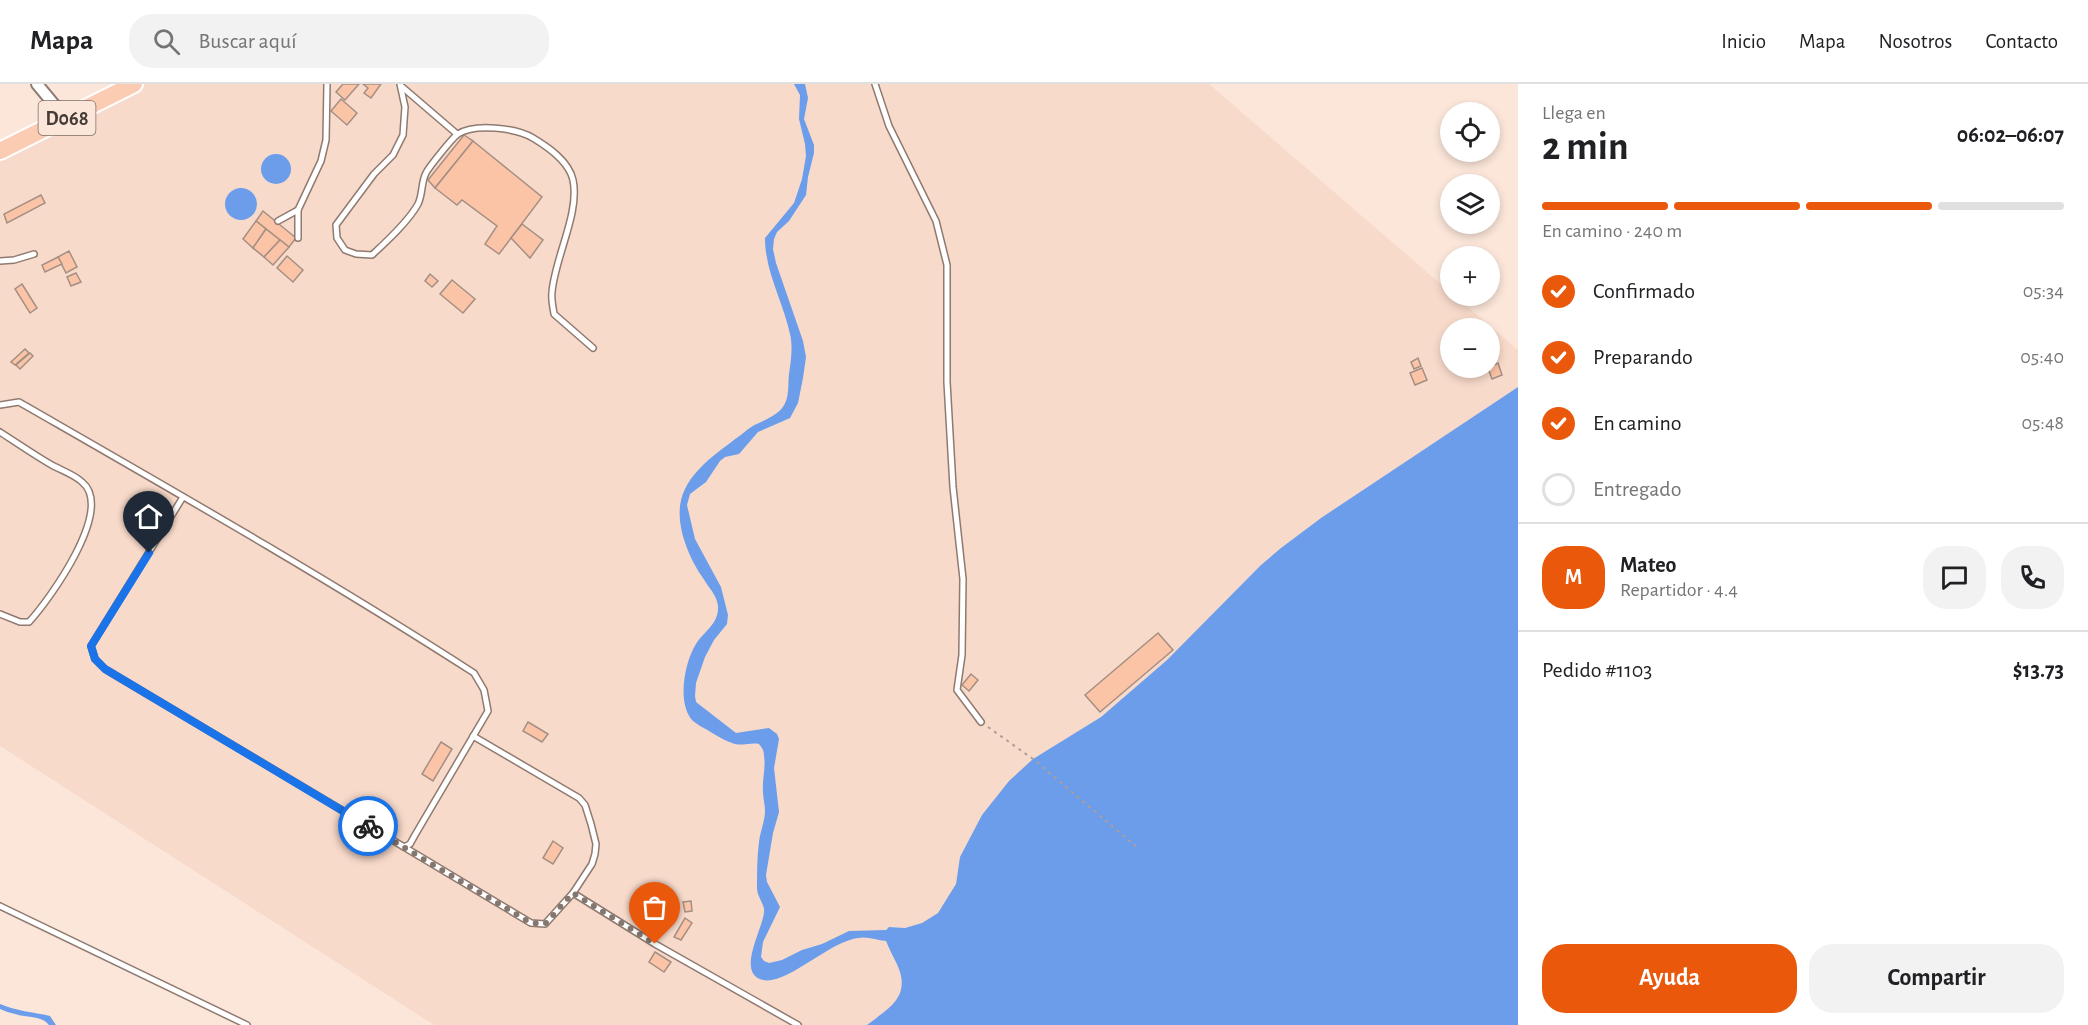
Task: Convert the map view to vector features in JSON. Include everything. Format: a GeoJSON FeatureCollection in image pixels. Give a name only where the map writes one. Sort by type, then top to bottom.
{"type":"FeatureCollection","features":[{"type":"Feature","properties":{"kind":"main road","name":"D068"},"geometry":{"type":"LineString","coordinates":[[0,151],[134,84]]}},
{"type":"Feature","properties":{"kind":"street"},"geometry":{"type":"LineString","coordinates":[[37,84],[66,119]]}},
{"type":"Feature","properties":{"kind":"lane"},"geometry":{"type":"LineString","coordinates":[[298,238],[298,210],[321,161],[326,141],[327,84]]}},
{"type":"Feature","properties":{"kind":"lane"},"geometry":{"type":"LineString","coordinates":[[875,84],[889,126],[936,221],[947,265],[947,381],[953,487],[963,579],[962,656],[957,690],[981,722]]}},
{"type":"Feature","properties":{"kind":"lane"},"geometry":{"type":"LineString","coordinates":[[401,85],[457,134]]}},
{"type":"Feature","properties":{"kind":"lane"},"geometry":{"type":"LineString","coordinates":[[401,85],[405,107],[403,135],[393,155],[374,174],[336,225],[337,238],[345,250],[356,254],[372,255],[390,238],[418,203],[426,173],[457,134],[471,129],[507,128],[528,135],[549,147],[573,178],[574,205],[551,293],[554,314],[593,348]]}},
{"type":"Feature","properties":{"kind":"lane"},"geometry":{"type":"LineString","coordinates":[[278,221],[298,210]]}},
{"type":"Feature","properties":{"kind":"lane"},"geometry":{"type":"LineString","coordinates":[[0,261],[14,260],[34,254]]}},
{"type":"Feature","properties":{"kind":"lane"},"geometry":{"type":"LineString","coordinates":[[0,405],[19,402],[370,606],[474,673],[484,690],[488,711],[410,844],[404,848]]}},
{"type":"Feature","properties":{"kind":"lane"},"geometry":{"type":"LineString","coordinates":[[0,432],[30,453],[84,483],[93,505],[79,548],[42,608],[29,622],[20,622],[0,614]]}},
{"type":"Feature","properties":{"kind":"lane"},"geometry":{"type":"LineString","coordinates":[[183,497],[91,646],[95,659],[105,669],[531,923],[545,924],[573,893],[595,854],[596,844],[585,805],[579,798],[473,736]]}},
{"type":"Feature","properties":{"kind":"lane"},"geometry":{"type":"LineString","coordinates":[[573,893],[655,944],[798,1025]]}},
{"type":"Feature","properties":{"kind":"lane"},"geometry":{"type":"LineString","coordinates":[[0,906],[247,1025]]}},
{"type":"Feature","properties":{"kind":"path"},"geometry":{"type":"LineString","coordinates":[[981,722],[1034,759],[1138,848]]}},
{"type":"Feature","properties":{"kind":"shaded area"},"geometry":{"type":"Polygon","coordinates":[[[145,84],[1209,84],[1440,283],[1440,306],[1467,306],[1481,318],[1440,318],[1440,378],[1500,378],[1500,335],[1518,350],[1518,387],[1321,518],[1281,548],[1261,565],[1167,660],[1101,717],[1033,759],[960,857],[956,884],[938,913],[922,923],[905,928],[890,927],[885,930],[885,941],[900,970],[902,988],[898,999],[891,1007],[867,1025],[434,1025],[0,746],[0,153],[145,84]]]}},
{"type":"Feature","properties":{"kind":"water"},"geometry":{"type":"Polygon","coordinates":[[[794,84],[805,84],[808,98],[804,119],[814,145],[814,153],[806,195],[789,221],[777,232],[773,249],[803,341],[806,357],[798,403],[790,418],[758,432],[739,454],[725,457],[720,461],[706,482],[690,494],[687,505],[695,539],[721,587],[728,615],[727,624],[714,640],[705,657],[696,683],[696,702],[736,733],[769,728],[777,734],[779,739],[774,768],[779,812],[766,875],[767,882],[780,907],[763,942],[761,957],[764,961],[769,963],[782,960],[849,931],[886,930],[889,927],[905,928],[922,923],[938,913],[956,884],[960,857],[982,815],[1009,781],[1033,759],[1101,717],[1167,660],[1261,565],[1281,548],[1321,518],[1518,387],[1518,1025],[867,1025],[894,1003],[901,990],[902,982],[899,968],[886,941],[865,937],[847,941],[796,970],[773,980],[763,980],[755,976],[751,968],[751,959],[764,909],[757,888],[757,865],[765,811],[764,752],[759,744],[739,745],[724,740],[693,721],[688,714],[684,683],[688,661],[696,644],[714,622],[718,606],[714,595],[691,558],[680,523],[680,511],[685,489],[697,472],[713,456],[747,430],[779,411],[787,398],[791,339],[771,275],[765,238],[794,203],[802,179],[806,156],[805,144],[799,119],[800,95],[794,84]]]}},
{"type":"Feature","properties":{"kind":"water"},"geometry":{"type":"Polygon","coordinates":[[[276,154],[282,155],[290,163],[290,175],[282,183],[276,184],[270,183],[262,175],[261,169],[262,163],[270,155],[276,154]]]}},
{"type":"Feature","properties":{"kind":"water"},"geometry":{"type":"Polygon","coordinates":[[[241,188],[253,192],[257,204],[253,216],[241,220],[229,216],[225,204],[229,192],[241,188]]]}},
{"type":"Feature","properties":{"kind":"water"},"geometry":{"type":"Polygon","coordinates":[[[0,1004],[50,1016],[56,1025],[49,1025],[38,1018],[0,1009],[0,1004]]]}},
{"type":"Feature","properties":{"kind":"building"},"geometry":{"type":"Polygon","coordinates":[[[343,84],[359,84],[345,100],[336,92],[343,84]]]}},
{"type":"Feature","properties":{"kind":"building"},"geometry":{"type":"Polygon","coordinates":[[[363,84],[381,84],[371,98],[364,93],[368,88],[363,84]]]}},
{"type":"Feature","properties":{"kind":"building"},"geometry":{"type":"Polygon","coordinates":[[[341,99],[357,113],[347,125],[331,111],[341,99]]]}},
{"type":"Feature","properties":{"kind":"building"},"geometry":{"type":"Polygon","coordinates":[[[464,135],[473,141],[435,188],[428,180],[464,135]]]}},
{"type":"Feature","properties":{"kind":"building"},"geometry":{"type":"Polygon","coordinates":[[[473,141],[542,197],[499,254],[485,244],[497,226],[462,200],[457,205],[435,188],[473,141]]]}},
{"type":"Feature","properties":{"kind":"building"},"geometry":{"type":"Polygon","coordinates":[[[41,195],[45,203],[7,223],[4,214],[41,195]]]}},
{"type":"Feature","properties":{"kind":"building"},"geometry":{"type":"Polygon","coordinates":[[[263,211],[296,238],[289,247],[256,221],[263,211]]]}},
{"type":"Feature","properties":{"kind":"building"},"geometry":{"type":"Polygon","coordinates":[[[256,221],[266,229],[253,248],[243,239],[256,221]]]}},
{"type":"Feature","properties":{"kind":"building"},"geometry":{"type":"Polygon","coordinates":[[[522,224],[543,240],[530,258],[511,238],[522,224]]]}},
{"type":"Feature","properties":{"kind":"building"},"geometry":{"type":"Polygon","coordinates":[[[266,229],[280,240],[264,257],[253,248],[266,229]]]}},
{"type":"Feature","properties":{"kind":"building"},"geometry":{"type":"Polygon","coordinates":[[[280,240],[289,247],[273,265],[264,257],[280,240]]]}},
{"type":"Feature","properties":{"kind":"building"},"geometry":{"type":"Polygon","coordinates":[[[69,251],[77,267],[66,273],[58,257],[69,251]]]}},
{"type":"Feature","properties":{"kind":"building"},"geometry":{"type":"Polygon","coordinates":[[[287,256],[303,270],[293,282],[277,268],[287,256]]]}},
{"type":"Feature","properties":{"kind":"building"},"geometry":{"type":"Polygon","coordinates":[[[58,257],[62,264],[45,272],[42,265],[58,257]]]}},
{"type":"Feature","properties":{"kind":"building"},"geometry":{"type":"Polygon","coordinates":[[[76,273],[81,282],[71,286],[67,277],[76,273]]]}},
{"type":"Feature","properties":{"kind":"building"},"geometry":{"type":"Polygon","coordinates":[[[430,274],[438,281],[432,287],[425,281],[430,274]]]}},
{"type":"Feature","properties":{"kind":"building"},"geometry":{"type":"Polygon","coordinates":[[[452,280],[475,299],[463,313],[440,294],[452,280]]]}},
{"type":"Feature","properties":{"kind":"building"},"geometry":{"type":"Polygon","coordinates":[[[22,284],[37,308],[30,313],[15,289],[22,284]]]}},
{"type":"Feature","properties":{"kind":"building"},"geometry":{"type":"Polygon","coordinates":[[[25,349],[29,353],[15,365],[11,362],[25,349]]]}},
{"type":"Feature","properties":{"kind":"building"},"geometry":{"type":"Polygon","coordinates":[[[30,353],[33,356],[20,369],[16,365],[30,353]]]}},
{"type":"Feature","properties":{"kind":"building"},"geometry":{"type":"Polygon","coordinates":[[[1418,358],[1421,366],[1414,369],[1411,362],[1418,358]]]}},
{"type":"Feature","properties":{"kind":"building"},"geometry":{"type":"Polygon","coordinates":[[[1422,368],[1427,380],[1415,385],[1410,373],[1422,368]]]}},
{"type":"Feature","properties":{"kind":"building"},"geometry":{"type":"Polygon","coordinates":[[[1158,633],[1173,650],[1100,712],[1085,695],[1158,633]]]}},
{"type":"Feature","properties":{"kind":"building"},"geometry":{"type":"Polygon","coordinates":[[[971,674],[978,680],[969,691],[962,685],[971,674]]]}},
{"type":"Feature","properties":{"kind":"building"},"geometry":{"type":"Polygon","coordinates":[[[528,722],[548,734],[542,742],[523,731],[528,722]]]}},
{"type":"Feature","properties":{"kind":"building"},"geometry":{"type":"Polygon","coordinates":[[[441,742],[452,749],[433,781],[422,774],[441,742]]]}},
{"type":"Feature","properties":{"kind":"building"},"geometry":{"type":"Polygon","coordinates":[[[553,841],[563,848],[553,864],[543,858],[553,841]]]}},
{"type":"Feature","properties":{"kind":"building"},"geometry":{"type":"Polygon","coordinates":[[[691,901],[692,911],[685,912],[683,902],[691,901]]]}},
{"type":"Feature","properties":{"kind":"building"},"geometry":{"type":"Polygon","coordinates":[[[685,918],[692,923],[681,940],[674,937],[685,918]]]}},
{"type":"Feature","properties":{"kind":"building"},"geometry":{"type":"Polygon","coordinates":[[[655,952],[671,962],[664,972],[649,962],[655,952]]]}},
{"type":"Feature","properties":{"kind":"way so far"},"geometry":{"type":"LineString","coordinates":[[368,826],[531,923],[545,924],[573,893],[655,944]]}},
{"type":"Feature","properties":{"kind":"route"},"geometry":{"type":"LineString","coordinates":[[149,553],[91,646],[95,659],[105,669],[368,826]]}}]}
